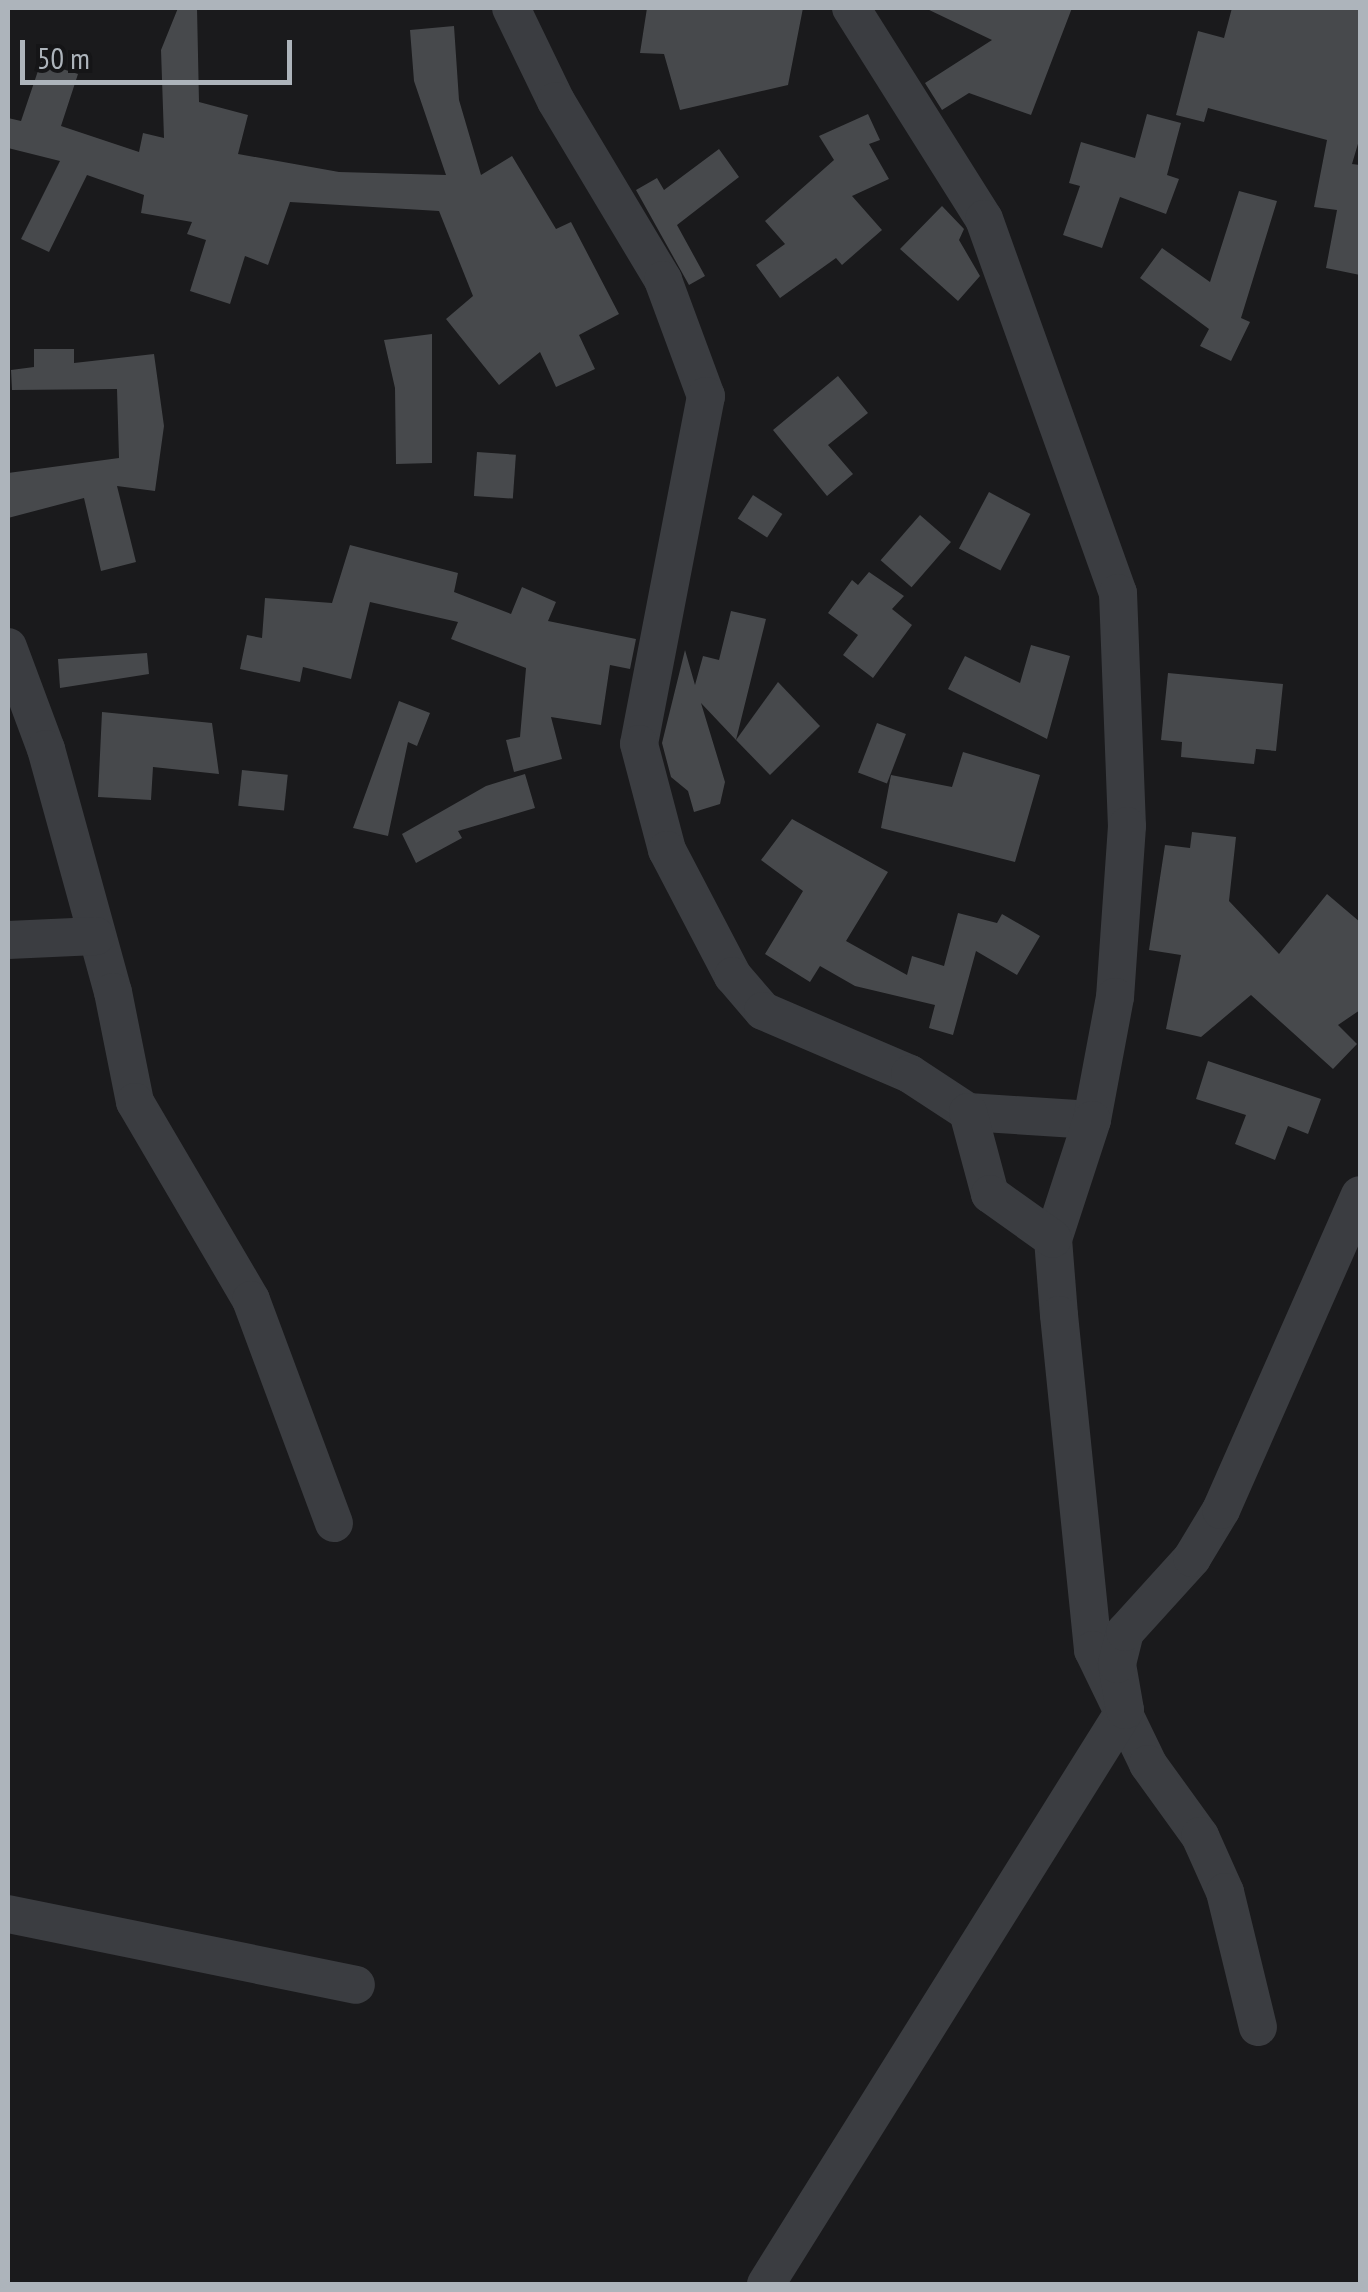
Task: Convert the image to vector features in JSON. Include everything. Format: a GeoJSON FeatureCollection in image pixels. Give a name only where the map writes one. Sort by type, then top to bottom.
{"type":"FeatureCollection","features":[{"type":"Feature","properties":{"kind":"street"},"geometry":{"type":"LineString","coordinates":[[512,8],[556,102],[663,280],[706,396],[641,719],[653,820],[746,998],[838,1047],[910,1074],[968,1112],[1092,1120]]}},
{"type":"Feature","properties":{"kind":"street"},"geometry":{"type":"LineString","coordinates":[[851,8],[984,219],[1118,593],[1126,826],[1115,997],[1092,1120],[1052,1239],[1093,1650],[1225,1892],[1258,2027]]}},
{"type":"Feature","properties":{"kind":"street"},"geometry":{"type":"LineString","coordinates":[[8,647],[46,750],[135,1102],[251,1300],[334,1523]]}},
{"type":"Feature","properties":{"kind":"street"},"geometry":{"type":"LineString","coordinates":[[8,940],[96,936]]}},
{"type":"Feature","properties":{"kind":"street"},"geometry":{"type":"LineString","coordinates":[[968,1112],[990,1194],[1052,1239]]}},
{"type":"Feature","properties":{"kind":"street"},"geometry":{"type":"LineString","coordinates":[[766,2284],[1125,1710],[1117,1664],[1126,1632],[1192,1558],[1221,1510],[1360,1195]]}},
{"type":"Feature","properties":{"kind":"street"},"geometry":{"type":"LineString","coordinates":[[8,1914],[356,1984]]}},
{"type":"Feature","properties":{"kind":"building"},"geometry":{"type":"Polygon","coordinates":[[[178,8],[197,8],[199,102],[248,115],[238,154],[339,172],[446,175],[414,81],[410,30],[454,26],[459,100],[481,175],[512,156],[556,229],[571,222],[619,314],[579,335],[595,369],[556,387],[540,352],[499,385],[446,319],[473,296],[439,211],[290,202],[268,265],[245,256],[230,304],[190,291],[206,240],[187,234],[192,222],[141,213],[144,195],[87,175],[49,252],[21,239],[60,161],[8,148],[8,118],[21,121],[41,62],[78,74],[61,126],[139,152],[143,133],[164,138],[161,50],[178,8]]]}},
{"type":"Feature","properties":{"kind":"building"},"geometry":{"type":"Polygon","coordinates":[[[647,8],[803,8],[788,85],[680,110],[664,54],[640,53],[647,8]]]}},
{"type":"Feature","properties":{"kind":"building"},"geometry":{"type":"Polygon","coordinates":[[[925,8],[1072,8],[1031,115],[969,93],[942,110],[925,83],[992,40],[925,8]]]}},
{"type":"Feature","properties":{"kind":"building"},"geometry":{"type":"Polygon","coordinates":[[[1232,8],[1360,8],[1360,137],[1352,164],[1360,165],[1360,275],[1326,268],[1337,210],[1314,207],[1327,140],[1208,108],[1204,122],[1176,115],[1198,31],[1224,38],[1232,8]]]}},
{"type":"Feature","properties":{"kind":"building"},"geometry":{"type":"Polygon","coordinates":[[[868,114],[880,140],[869,144],[889,179],[852,196],[882,230],[842,265],[836,258],[780,298],[756,265],[785,244],[765,221],[834,160],[819,136],[868,114]]]}},
{"type":"Feature","properties":{"kind":"building"},"geometry":{"type":"Polygon","coordinates":[[[1147,114],[1181,123],[1167,175],[1179,179],[1166,214],[1120,197],[1102,248],[1063,235],[1080,186],[1069,183],[1081,142],[1135,158],[1147,114]]]}},
{"type":"Feature","properties":{"kind":"building"},"geometry":{"type":"Polygon","coordinates":[[[719,149],[739,177],[677,225],[705,276],[689,285],[636,190],[657,178],[664,190],[719,149]]]}},
{"type":"Feature","properties":{"kind":"building"},"geometry":{"type":"Polygon","coordinates":[[[1239,191],[1277,201],[1241,318],[1250,322],[1231,361],[1200,346],[1209,329],[1140,278],[1162,248],[1210,282],[1239,191]]]}},
{"type":"Feature","properties":{"kind":"building"},"geometry":{"type":"Polygon","coordinates":[[[942,206],[964,229],[959,240],[980,276],[958,301],[900,249],[942,206]]]}},
{"type":"Feature","properties":{"kind":"building"},"geometry":{"type":"Polygon","coordinates":[[[432,334],[432,463],[396,464],[395,388],[384,340],[432,334]]]}},
{"type":"Feature","properties":{"kind":"building"},"geometry":{"type":"Polygon","coordinates":[[[34,349],[74,349],[74,363],[154,354],[164,426],[155,491],[117,486],[136,562],[101,571],[84,498],[8,518],[8,473],[119,458],[117,389],[12,390],[11,370],[34,367],[34,349]]]}},
{"type":"Feature","properties":{"kind":"building"},"geometry":{"type":"Polygon","coordinates":[[[838,376],[868,413],[828,445],[853,474],[827,496],[773,430],[838,376]]]}},
{"type":"Feature","properties":{"kind":"building"},"geometry":{"type":"Polygon","coordinates":[[[477,452],[516,455],[513,499],[474,496],[477,452]]]}},
{"type":"Feature","properties":{"kind":"building"},"geometry":{"type":"Polygon","coordinates":[[[989,492],[1030,514],[1000,571],[959,549],[989,492]]]}},
{"type":"Feature","properties":{"kind":"building"},"geometry":{"type":"Polygon","coordinates":[[[753,495],[782,514],[767,538],[738,518],[753,495]]]}},
{"type":"Feature","properties":{"kind":"building"},"geometry":{"type":"Polygon","coordinates":[[[920,515],[951,542],[912,587],[881,560],[920,515]]]}},
{"type":"Feature","properties":{"kind":"building"},"geometry":{"type":"Polygon","coordinates":[[[350,545],[458,573],[454,592],[511,614],[522,587],[556,602],[548,621],[636,639],[630,669],[610,665],[601,725],[551,717],[562,759],[514,772],[506,740],[520,737],[526,668],[451,639],[458,622],[370,602],[351,679],[303,667],[300,682],[240,669],[247,635],[262,638],[265,598],[332,603],[350,545]]]}},
{"type":"Feature","properties":{"kind":"building"},"geometry":{"type":"Polygon","coordinates":[[[869,572],[904,596],[892,609],[912,625],[873,678],[843,655],[858,635],[828,613],[852,580],[858,585],[869,572]]]}},
{"type":"Feature","properties":{"kind":"building"},"geometry":{"type":"Polygon","coordinates":[[[731,611],[766,619],[736,740],[701,703],[725,782],[720,804],[694,812],[688,791],[671,777],[662,743],[685,650],[695,685],[703,656],[719,660],[731,611]]]}},
{"type":"Feature","properties":{"kind":"building"},"geometry":{"type":"Polygon","coordinates":[[[1031,645],[1070,656],[1047,739],[948,689],[965,656],[1020,683],[1031,645]]]}},
{"type":"Feature","properties":{"kind":"building"},"geometry":{"type":"Polygon","coordinates":[[[147,653],[149,674],[60,688],[58,659],[147,653]]]}},
{"type":"Feature","properties":{"kind":"building"},"geometry":{"type":"Polygon","coordinates":[[[1168,673],[1283,684],[1276,751],[1256,749],[1254,764],[1181,757],[1182,742],[1161,740],[1168,673]]]}},
{"type":"Feature","properties":{"kind":"building"},"geometry":{"type":"Polygon","coordinates":[[[778,682],[820,726],[770,775],[736,740],[778,682]]]}},
{"type":"Feature","properties":{"kind":"building"},"geometry":{"type":"Polygon","coordinates":[[[399,701],[430,713],[417,746],[408,742],[388,836],[353,828],[399,701]]]}},
{"type":"Feature","properties":{"kind":"building"},"geometry":{"type":"Polygon","coordinates":[[[102,712],[212,723],[219,774],[153,767],[151,800],[98,797],[102,712]]]}},
{"type":"Feature","properties":{"kind":"building"},"geometry":{"type":"Polygon","coordinates":[[[877,723],[906,734],[887,784],[858,772],[877,723]]]}},
{"type":"Feature","properties":{"kind":"building"},"geometry":{"type":"Polygon","coordinates":[[[963,752],[1040,775],[1015,862],[881,828],[891,775],[952,787],[963,752]]]}},
{"type":"Feature","properties":{"kind":"building"},"geometry":{"type":"Polygon","coordinates":[[[242,770],[288,775],[284,811],[238,806],[242,770]]]}},
{"type":"Feature","properties":{"kind":"building"},"geometry":{"type":"Polygon","coordinates":[[[525,774],[535,808],[458,831],[462,838],[416,863],[402,834],[486,786],[525,774]]]}},
{"type":"Feature","properties":{"kind":"building"},"geometry":{"type":"Polygon","coordinates":[[[792,819],[888,872],[846,941],[907,975],[912,956],[944,966],[958,913],[997,923],[1002,914],[1040,936],[1017,975],[976,951],[953,1035],[929,1028],[935,1005],[855,986],[820,966],[810,982],[765,954],[803,891],[761,860],[792,819]]]}},
{"type":"Feature","properties":{"kind":"building"},"geometry":{"type":"Polygon","coordinates":[[[1192,832],[1236,837],[1229,901],[1279,954],[1327,894],[1360,922],[1360,1010],[1338,1025],[1357,1044],[1333,1069],[1251,995],[1201,1037],[1166,1029],[1181,955],[1149,950],[1165,845],[1190,848],[1192,832]]]}},
{"type":"Feature","properties":{"kind":"building"},"geometry":{"type":"Polygon","coordinates":[[[1208,1061],[1321,1099],[1308,1134],[1288,1126],[1275,1160],[1235,1144],[1246,1115],[1196,1099],[1208,1061]]]}}]}
